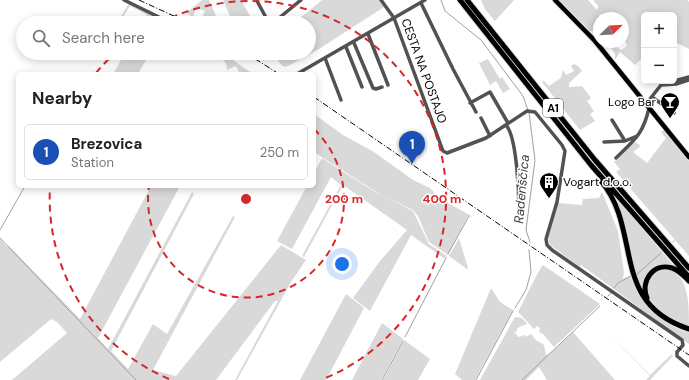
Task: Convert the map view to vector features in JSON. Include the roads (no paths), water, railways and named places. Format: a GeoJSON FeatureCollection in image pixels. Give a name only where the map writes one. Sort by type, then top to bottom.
{"type":"FeatureCollection","features":[{"type":"Feature","properties":{"kind":"highway","name":"A1"},"geometry":{"type":"LineString","coordinates":[[460,0],[591,165],[689,277]]}},
{"type":"Feature","properties":{"kind":"highway","name":"A1"},"geometry":{"type":"LineString","coordinates":[[468,0],[595,160],[689,268]]}},
{"type":"Feature","properties":{"kind":"highway"},"geometry":{"type":"LineString","coordinates":[[591,165],[617,209],[621,219],[633,275],[640,291],[650,304],[663,316],[689,329]]}},
{"type":"Feature","properties":{"kind":"highway"},"geometry":{"type":"LineString","coordinates":[[650,304],[645,294],[645,284],[649,275],[655,270],[662,267],[672,268],[681,273],[689,281]]}},
{"type":"Feature","properties":{"kind":"main road"},"geometry":{"type":"LineString","coordinates":[[555,0],[595,41],[689,157]]}},
{"type":"Feature","properties":{"kind":"street"},"geometry":{"type":"LineString","coordinates":[[124,0],[157,16]]}},
{"type":"Feature","properties":{"kind":"street"},"geometry":{"type":"LineString","coordinates":[[282,16],[301,0]]}},
{"type":"Feature","properties":{"kind":"street","name":"CESTA NA POSTAJO"},"geometry":{"type":"LineString","coordinates":[[381,0],[394,18],[443,151],[447,154],[490,136]]}},
{"type":"Feature","properties":{"kind":"street"},"geometry":{"type":"LineString","coordinates":[[300,72],[354,43],[425,0]]}},
{"type":"Feature","properties":{"kind":"street"},"geometry":{"type":"LineString","coordinates":[[257,1],[265,16]]}},
{"type":"Feature","properties":{"kind":"street"},"geometry":{"type":"LineString","coordinates":[[422,3],[470,103],[476,112]]}},
{"type":"Feature","properties":{"kind":"street"},"geometry":{"type":"LineString","coordinates":[[368,34],[388,85]]}},
{"type":"Feature","properties":{"kind":"street"},"geometry":{"type":"LineString","coordinates":[[354,43],[373,88],[376,90],[382,87]]}},
{"type":"Feature","properties":{"kind":"street"},"geometry":{"type":"LineString","coordinates":[[346,47],[362,86]]}},
{"type":"Feature","properties":{"kind":"street"},"geometry":{"type":"LineString","coordinates":[[325,58],[341,100]]}},
{"type":"Feature","properties":{"kind":"street"},"geometry":{"type":"LineString","coordinates":[[677,80],[689,77]]}},
{"type":"Feature","properties":{"kind":"street"},"geometry":{"type":"LineString","coordinates":[[677,84],[689,80]]}},
{"type":"Feature","properties":{"kind":"street"},"geometry":{"type":"LineString","coordinates":[[616,158],[628,149],[637,136],[644,124],[648,106],[652,97],[659,87],[664,84]]}},
{"type":"Feature","properties":{"kind":"street"},"geometry":{"type":"LineString","coordinates":[[470,103],[490,92],[511,131],[520,191],[519,212]]}},
{"type":"Feature","properties":{"kind":"street"},"geometry":{"type":"LineString","coordinates":[[652,97],[674,113]]}},
{"type":"Feature","properties":{"kind":"street"},"geometry":{"type":"LineString","coordinates":[[481,118],[490,136],[528,111],[535,112],[562,145],[565,151],[557,202],[546,239],[549,247],[682,340],[683,345],[677,356],[689,366]]}},
{"type":"Feature","properties":{"kind":"street"},"geometry":{"type":"LineString","coordinates":[[612,120],[625,141]]}},
{"type":"Feature","properties":{"kind":"street"},"geometry":{"type":"LineString","coordinates":[[604,142],[625,141],[637,136]]}},
{"type":"Feature","properties":{"kind":"waterway"},"geometry":{"type":"LineString","coordinates":[[441,0],[445,11],[481,40],[523,96],[529,113],[535,160],[526,230],[530,242]]}},
{"type":"Feature","properties":{"kind":"waterway"},"geometry":{"type":"LineString","coordinates":[[0,230],[24,188]]}},
{"type":"Feature","properties":{"kind":"waterway"},"geometry":{"type":"LineString","coordinates":[[448,254],[469,216]]}},
{"type":"Feature","properties":{"kind":"waterway"},"geometry":{"type":"LineString","coordinates":[[0,238],[136,380]]}},
{"type":"Feature","properties":{"kind":"waterway","name":"Radenščica"},"geometry":{"type":"LineString","coordinates":[[515,308],[526,290],[531,272],[529,250]]}},
{"type":"Feature","properties":{"kind":"waterway"},"geometry":{"type":"LineString","coordinates":[[636,275],[661,253]]}},
{"type":"Feature","properties":{"kind":"waterway"},"geometry":{"type":"LineString","coordinates":[[405,337],[446,258]]}},
{"type":"Feature","properties":{"kind":"waterway"},"geometry":{"type":"LineString","coordinates":[[614,288],[618,283],[631,276]]}},
{"type":"Feature","properties":{"kind":"waterway"},"geometry":{"type":"LineString","coordinates":[[608,296],[611,293]]}},
{"type":"Feature","properties":{"kind":"waterway"},"geometry":{"type":"LineString","coordinates":[[522,380],[600,306]]}},
{"type":"Feature","properties":{"kind":"waterway","name":"Radenščica"},"geometry":{"type":"LineString","coordinates":[[476,380],[513,311]]}},
{"type":"Feature","properties":{"kind":"waterway"},"geometry":{"type":"LineString","coordinates":[[382,380],[403,341]]}},
{"type":"Feature","properties":{"kind":"railway"},"geometry":{"type":"LineString","coordinates":[[139,0],[174,16]]}},
{"type":"Feature","properties":{"kind":"railway"},"geometry":{"type":"LineString","coordinates":[[257,60],[276,72]]}},
{"type":"Feature","properties":{"kind":"railway"},"geometry":{"type":"LineString","coordinates":[[316,98],[689,355]]}},
{"type":"Feature","properties":{"kind":"place","name":"Logo Bar"},"geometry":{"type":"Point","coordinates":[670,119]}},
{"type":"Feature","properties":{"kind":"place","name":"Brezovica"},"geometry":{"type":"Point","coordinates":[412,164]}},
{"type":"Feature","properties":{"kind":"place","name":"Vogart d.o.o."},"geometry":{"type":"Point","coordinates":[549,199]}}]}
